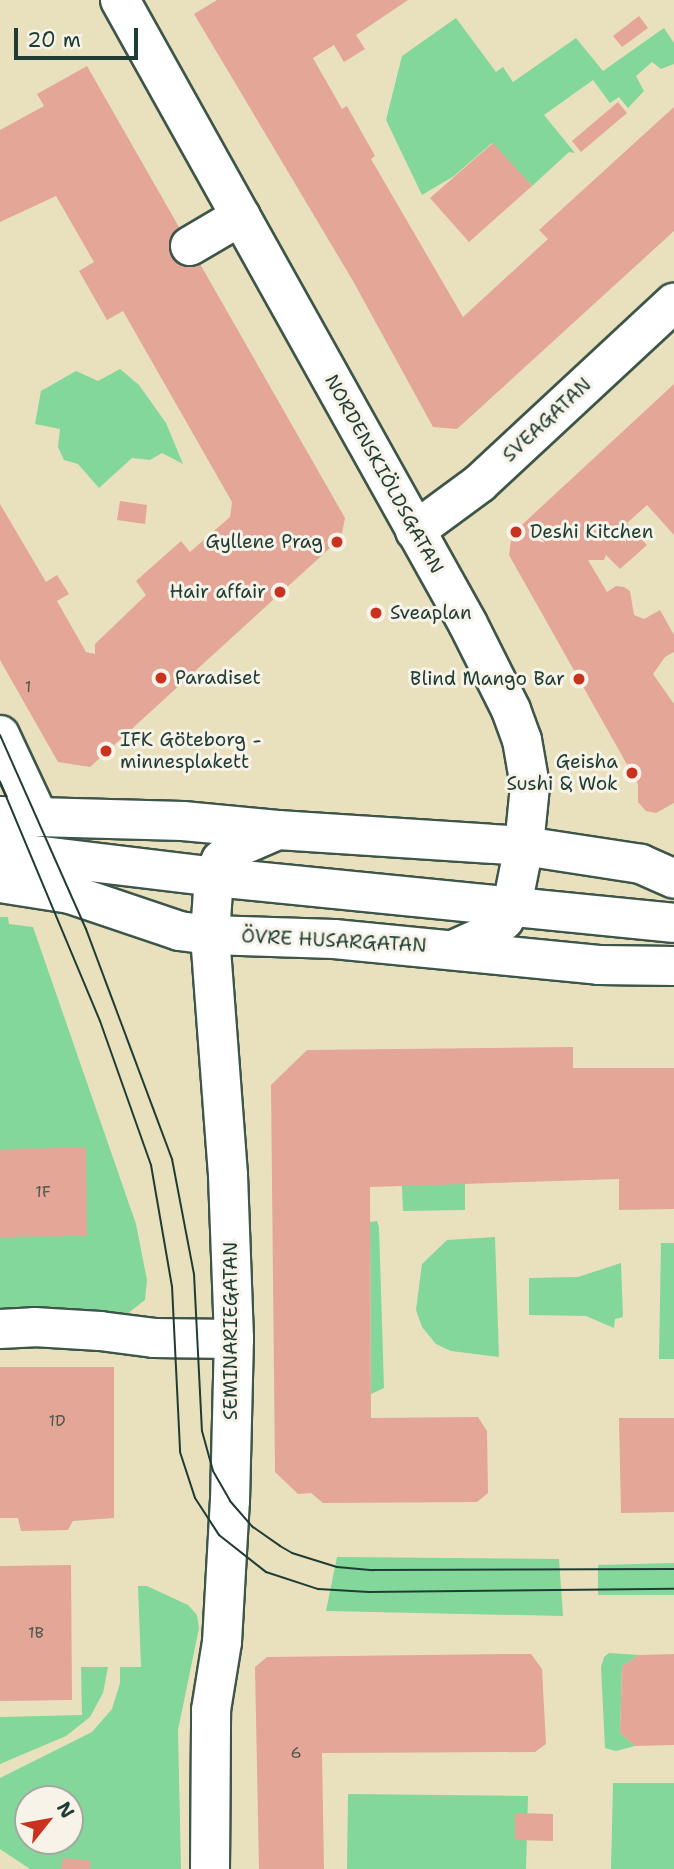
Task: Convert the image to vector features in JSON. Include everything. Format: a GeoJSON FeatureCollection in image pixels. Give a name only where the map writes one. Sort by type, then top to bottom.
{"type":"FeatureCollection","features":[{"type":"Feature","properties":{"kind":"street","name":"NORDENSKIÖLDSGATAN"},"geometry":{"type":"LineString","coordinates":[[120,0],[468,624],[522,740],[530,786],[524,846],[512,906],[504,920],[489,934],[455,949]]}},
{"type":"Feature","properties":{"kind":"street"},"geometry":{"type":"LineString","coordinates":[[190,246],[241,216]]}},
{"type":"Feature","properties":{"kind":"street","name":"SVEAGATAN"},"geometry":{"type":"LineString","coordinates":[[415,531],[480,483],[674,303]]}},
{"type":"Feature","properties":{"kind":"street"},"geometry":{"type":"LineString","coordinates":[[0,735],[37,816]]}},
{"type":"Feature","properties":{"kind":"street"},"geometry":{"type":"LineString","coordinates":[[0,816],[183,821],[524,846],[630,861],[674,879]]}},
{"type":"Feature","properties":{"kind":"street"},"geometry":{"type":"LineString","coordinates":[[214,877],[221,860],[236,848],[278,830]]}},
{"type":"Feature","properties":{"kind":"street"},"geometry":{"type":"LineString","coordinates":[[0,851],[214,877],[674,923]]}},
{"type":"Feature","properties":{"kind":"street","name":"SEMINARIEGATAN"},"geometry":{"type":"LineString","coordinates":[[210,1869],[211,1710],[222,1642],[230,1501],[234,1339],[229,1175],[210,935],[214,877]]}},
{"type":"Feature","properties":{"kind":"street","name":"ÖVRE HUSARGATAN"},"geometry":{"type":"LineString","coordinates":[[0,883],[70,894],[178,931],[210,935],[334,939],[599,965],[674,966]]}},
{"type":"Feature","properties":{"kind":"street"},"geometry":{"type":"LineString","coordinates":[[0,1329],[34,1327],[154,1338],[234,1339]]}},
{"type":"Feature","properties":{"kind":"green space"},"geometry":{"type":"Polygon","coordinates":[[[456,18],[496,72],[503,67],[513,82],[576,38],[603,71],[664,28],[674,43],[674,64],[661,69],[652,62],[636,76],[644,91],[628,108],[619,97],[610,103],[593,80],[544,115],[575,153],[569,152],[532,186],[492,143],[454,176],[422,195],[386,120],[402,56],[456,18]]]}},
{"type":"Feature","properties":{"kind":"green space"},"geometry":{"type":"Polygon","coordinates":[[[120,369],[139,385],[166,423],[183,464],[162,453],[150,460],[132,458],[99,488],[78,464],[64,460],[58,447],[60,429],[35,424],[41,391],[76,371],[98,381],[120,369]]]}},
{"type":"Feature","properties":{"kind":"green space"},"geometry":{"type":"Polygon","coordinates":[[[0,917],[8,917],[9,924],[33,927],[136,1224],[147,1280],[145,1300],[127,1314],[99,1310],[0,1309],[0,917]]]}},
{"type":"Feature","properties":{"kind":"green space"},"geometry":{"type":"Polygon","coordinates":[[[465,1183],[465,1210],[403,1211],[402,1185],[465,1183]]]}},
{"type":"Feature","properties":{"kind":"green space"},"geometry":{"type":"Polygon","coordinates":[[[377,1221],[384,1388],[371,1394],[370,1222],[377,1221]]]}},
{"type":"Feature","properties":{"kind":"green space"},"geometry":{"type":"Polygon","coordinates":[[[495,1237],[499,1357],[451,1351],[436,1344],[422,1327],[416,1310],[422,1264],[447,1240],[495,1237]]]}},
{"type":"Feature","properties":{"kind":"green space"},"geometry":{"type":"Polygon","coordinates":[[[661,1243],[674,1243],[674,1359],[659,1359],[661,1243]]]}},
{"type":"Feature","properties":{"kind":"green space"},"geometry":{"type":"Polygon","coordinates":[[[621,1263],[623,1317],[615,1319],[614,1328],[586,1316],[529,1315],[529,1278],[578,1277],[621,1263]]]}},
{"type":"Feature","properties":{"kind":"green space"},"geometry":{"type":"Polygon","coordinates":[[[337,1557],[559,1559],[563,1616],[326,1611],[337,1557]]]}},
{"type":"Feature","properties":{"kind":"green space"},"geometry":{"type":"Polygon","coordinates":[[[674,1563],[674,1595],[598,1595],[598,1565],[674,1563]]]}},
{"type":"Feature","properties":{"kind":"green space"},"geometry":{"type":"Polygon","coordinates":[[[138,1586],[147,1586],[188,1605],[197,1615],[199,1628],[178,1730],[181,1869],[30,1869],[0,1849],[0,1778],[92,1732],[112,1709],[120,1683],[120,1667],[141,1667],[138,1586]]]}},
{"type":"Feature","properties":{"kind":"green space"},"geometry":{"type":"Polygon","coordinates":[[[609,1653],[639,1655],[622,1666],[620,1733],[635,1746],[616,1751],[605,1748],[601,1667],[604,1657],[609,1653]]]}},
{"type":"Feature","properties":{"kind":"green space"},"geometry":{"type":"Polygon","coordinates":[[[81,1667],[108,1667],[103,1693],[90,1717],[66,1736],[0,1764],[0,1717],[82,1715],[81,1667]]]}},
{"type":"Feature","properties":{"kind":"green space"},"geometry":{"type":"Polygon","coordinates":[[[613,1783],[674,1783],[674,1869],[611,1869],[613,1783]]]}},
{"type":"Feature","properties":{"kind":"green space"},"geometry":{"type":"Polygon","coordinates":[[[348,1794],[528,1796],[526,1869],[347,1869],[348,1794]]]}},
{"type":"Feature","properties":{"kind":"building"},"geometry":{"type":"Polygon","coordinates":[[[217,0],[408,0],[356,35],[365,49],[344,62],[334,45],[313,58],[342,109],[347,106],[375,156],[371,159],[463,317],[548,239],[539,230],[674,107],[674,231],[457,429],[433,427],[353,281],[194,14],[217,0]]]}},
{"type":"Feature","properties":{"kind":"building"},"geometry":{"type":"Polygon","coordinates":[[[639,16],[648,28],[622,47],[613,36],[639,16]]]}},
{"type":"Feature","properties":{"kind":"building"},"geometry":{"type":"Polygon","coordinates":[[[87,66],[345,518],[341,538],[90,767],[58,762],[0,660],[0,504],[46,582],[57,575],[69,594],[57,601],[86,652],[95,654],[95,644],[146,595],[136,581],[181,541],[190,552],[230,517],[232,502],[123,311],[107,320],[79,271],[94,262],[56,196],[0,222],[0,130],[44,106],[37,94],[87,66]]]}},
{"type":"Feature","properties":{"kind":"building"},"geometry":{"type":"Polygon","coordinates":[[[618,102],[627,113],[581,152],[572,141],[618,102]]]}},
{"type":"Feature","properties":{"kind":"building"},"geometry":{"type":"Polygon","coordinates":[[[493,143],[532,186],[469,242],[430,198],[493,143]]]}},
{"type":"Feature","properties":{"kind":"building"},"geometry":{"type":"Polygon","coordinates":[[[674,384],[674,535],[647,505],[627,523],[647,545],[620,569],[606,555],[604,560],[588,560],[607,592],[616,586],[630,591],[634,615],[644,619],[660,610],[674,635],[674,652],[665,657],[653,674],[674,704],[674,803],[656,813],[646,811],[638,802],[638,784],[509,555],[512,534],[674,384]]]}},
{"type":"Feature","properties":{"kind":"building"},"geometry":{"type":"Polygon","coordinates":[[[120,501],[147,505],[145,524],[117,520],[120,501]]]}},
{"type":"Feature","properties":{"kind":"building"},"geometry":{"type":"Polygon","coordinates":[[[573,1047],[573,1068],[674,1068],[674,1209],[619,1210],[619,1179],[370,1187],[371,1418],[478,1417],[487,1431],[488,1493],[477,1502],[323,1503],[311,1493],[298,1494],[275,1472],[271,1085],[307,1050],[573,1047]]]}},
{"type":"Feature","properties":{"kind":"building"},"geometry":{"type":"Polygon","coordinates":[[[86,1148],[87,1236],[0,1237],[0,1149],[86,1148]]]}},
{"type":"Feature","properties":{"kind":"building"},"geometry":{"type":"Polygon","coordinates":[[[0,1367],[114,1367],[114,1518],[73,1521],[68,1530],[21,1531],[18,1518],[0,1518],[0,1367]]]}},
{"type":"Feature","properties":{"kind":"building"},"geometry":{"type":"Polygon","coordinates":[[[619,1418],[674,1418],[674,1512],[621,1513],[619,1418]]]}},
{"type":"Feature","properties":{"kind":"building"},"geometry":{"type":"Polygon","coordinates":[[[71,1565],[72,1700],[0,1701],[0,1566],[71,1565]]]}},
{"type":"Feature","properties":{"kind":"building"},"geometry":{"type":"Polygon","coordinates":[[[531,1654],[542,1669],[546,1744],[535,1752],[322,1753],[324,1869],[259,1869],[255,1667],[267,1657],[531,1654]]]}},
{"type":"Feature","properties":{"kind":"building"},"geometry":{"type":"Polygon","coordinates":[[[674,1654],[674,1745],[635,1746],[620,1733],[622,1666],[639,1655],[674,1654]]]}},
{"type":"Feature","properties":{"kind":"building"},"geometry":{"type":"Polygon","coordinates":[[[515,1813],[553,1814],[553,1841],[515,1840],[515,1813]]]}},
{"type":"Feature","properties":{"kind":"building"},"geometry":{"type":"Polygon","coordinates":[[[63,1858],[91,1861],[90,1869],[61,1869],[63,1858]]]}},
{"type":"Feature","properties":{"kind":"tram line"},"geometry":{"type":"LineString","coordinates":[[0,735],[86,929],[172,1159],[194,1274],[202,1431],[213,1471],[230,1501],[253,1527],[280,1546],[292,1553],[337,1567],[373,1570],[674,1569]]}},
{"type":"Feature","properties":{"kind":"tram line"},"geometry":{"type":"LineString","coordinates":[[0,782],[100,1021],[151,1165],[172,1286],[180,1452],[195,1498],[219,1535],[266,1572],[318,1589],[369,1592],[674,1589]]}},
{"type":"Feature","properties":{"kind":"place","name":"Deshi Kitchen"},"geometry":{"type":"Point","coordinates":[516,532]}},
{"type":"Feature","properties":{"kind":"place","name":"Gyllene Prag"},"geometry":{"type":"Point","coordinates":[337,542]}},
{"type":"Feature","properties":{"kind":"place","name":"Hair affair"},"geometry":{"type":"Point","coordinates":[280,592]}},
{"type":"Feature","properties":{"kind":"place","name":"Sveaplan"},"geometry":{"type":"Point","coordinates":[376,613]}},
{"type":"Feature","properties":{"kind":"place","name":"Paradiset"},"geometry":{"type":"Point","coordinates":[161,678]}},
{"type":"Feature","properties":{"kind":"place","name":"Blind Mango Bar"},"geometry":{"type":"Point","coordinates":[579,679]}},
{"type":"Feature","properties":{"kind":"place","name":"IFK Göteborg - minnesplakett"},"geometry":{"type":"Point","coordinates":[106,751]}},
{"type":"Feature","properties":{"kind":"place","name":"Geisha Sushi & Wok"},"geometry":{"type":"Point","coordinates":[632,773]}}]}
